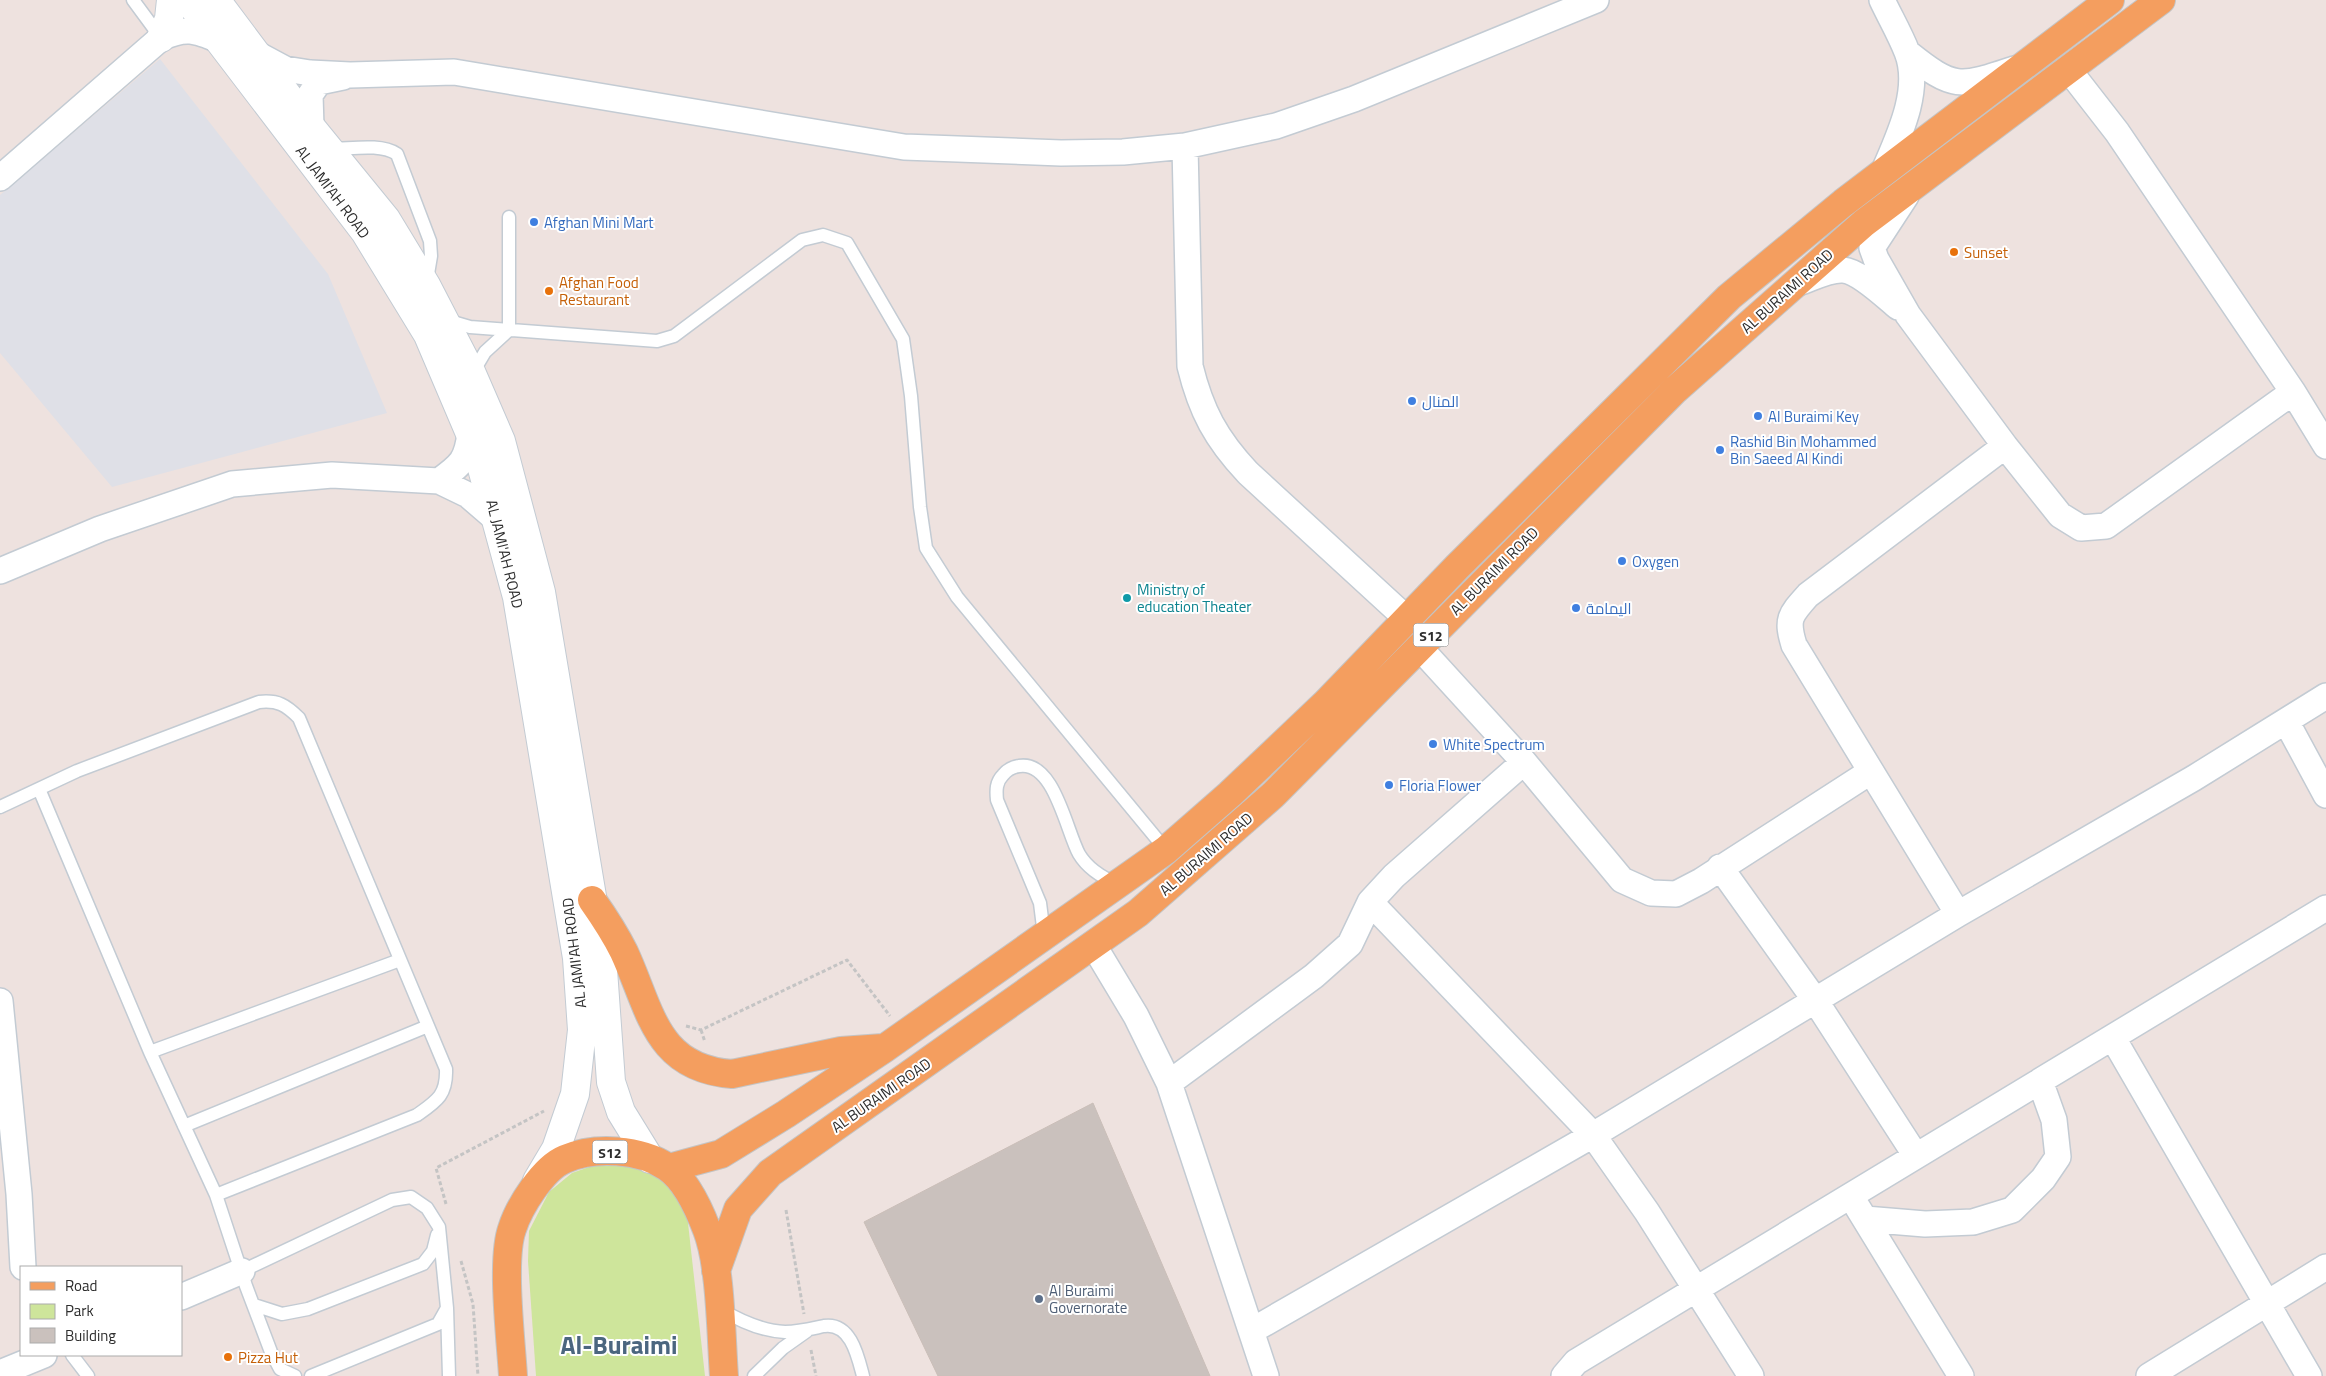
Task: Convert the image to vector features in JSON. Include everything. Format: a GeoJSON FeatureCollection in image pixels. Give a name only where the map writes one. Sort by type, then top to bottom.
{"type":"FeatureCollection","features":[{"type":"Feature","properties":{"kind":"main road"},"geometry":{"type":"LineString","coordinates":[[161,38],[169,19],[171,0]]}},
{"type":"Feature","properties":{"kind":"main road","name":"AL JAMI'AH ROAD"},"geometry":{"type":"LineString","coordinates":[[188,0],[228,22],[257,54],[310,127],[386,219],[426,285],[472,374],[501,441],[541,592],[602,956],[611,1082],[621,1112],[660,1163]]}},
{"type":"Feature","properties":{"kind":"main road","name":"AL JAMI'AH ROAD"},"geometry":{"type":"LineString","coordinates":[[216,0],[228,22],[365,232],[428,335],[477,450],[497,520],[518,598],[577,958],[582,1030],[575,1094],[566,1126],[556,1149],[535,1184]]}},
{"type":"Feature","properties":{"kind":"main road","name":"AL BURAIMI ROAD"},"geometry":{"type":"LineString","coordinates":[[660,1163],[721,1154],[895,1041],[1166,850],[1296,732],[1586,437],[1729,297],[1883,173],[2110,0]]}},
{"type":"Feature","properties":{"kind":"main road","name":"AL BURAIMI ROAD"},"geometry":{"type":"LineString","coordinates":[[716,1271],[738,1209],[770,1173],[1094,946],[1138,913],[1273,795],[1377,693],[1419,647],[1675,390],[1864,223],[1920,179],[2161,0]]}},
{"type":"Feature","properties":{"kind":"main road"},"geometry":{"type":"LineString","coordinates":[[592,900],[624,953],[657,1032],[675,1053],[698,1067],[716,1073],[748,1072],[895,1041]]}},
{"type":"Feature","properties":{"kind":"main road","name":"S12"},"geometry":{"type":"LineString","coordinates":[[511,1369],[508,1266],[511,1230],[535,1184],[564,1159],[598,1152],[633,1152],[660,1163],[689,1193],[708,1231],[716,1271],[724,1376]]}},
{"type":"Feature","properties":{"kind":"street"},"geometry":{"type":"LineString","coordinates":[[257,54],[285,69],[310,73],[350,75],[454,72],[904,147],[1070,153],[1123,152],[1184,146],[1276,126],[1354,99],[1596,0]]}},
{"type":"Feature","properties":{"kind":"street"},"geometry":{"type":"LineString","coordinates":[[1882,0],[1908,53],[1911,84],[1909,106],[1883,173]]}},
{"type":"Feature","properties":{"kind":"street"},"geometry":{"type":"LineString","coordinates":[[0,178],[11,160],[161,38],[178,30],[196,31],[228,22]]}},
{"type":"Feature","properties":{"kind":"street"},"geometry":{"type":"LineString","coordinates":[[1908,53],[1932,73],[1958,83],[1975,82],[2024,65]]}},
{"type":"Feature","properties":{"kind":"street"},"geometry":{"type":"LineString","coordinates":[[2068,69],[2117,132],[2293,392],[2326,446]]}},
{"type":"Feature","properties":{"kind":"street"},"geometry":{"type":"LineString","coordinates":[[310,127],[310,95],[319,82],[350,75]]}},
{"type":"Feature","properties":{"kind":"street"},"geometry":{"type":"LineString","coordinates":[[1184,146],[1190,366],[1198,396],[1210,424],[1227,450],[1248,473],[1407,619]]}},
{"type":"Feature","properties":{"kind":"street"},"geometry":{"type":"LineString","coordinates":[[1920,179],[1894,211],[1872,248],[1876,259],[1908,315],[2005,446],[2060,515],[2082,528],[2106,526],[2293,392]]}},
{"type":"Feature","properties":{"kind":"street"},"geometry":{"type":"LineString","coordinates":[[1795,284],[1830,272],[1844,270],[1857,275],[1908,315]]}},
{"type":"Feature","properties":{"kind":"street"},"geometry":{"type":"LineString","coordinates":[[439,481],[459,467],[468,452],[470,432]]}},
{"type":"Feature","properties":{"kind":"street"},"geometry":{"type":"LineString","coordinates":[[1958,914],[1794,645],[1788,626],[1795,610],[1808,595],[2005,446]]}},
{"type":"Feature","properties":{"kind":"street"},"geometry":{"type":"LineString","coordinates":[[1,568],[100,528],[232,484],[332,475],[439,481],[468,496],[497,520]]}},
{"type":"Feature","properties":{"kind":"street"},"geometry":{"type":"LineString","coordinates":[[1419,647],[1524,762],[1622,880],[1651,892],[1676,894],[1870,772]]}},
{"type":"Feature","properties":{"kind":"street"},"geometry":{"type":"LineString","coordinates":[[1253,1330],[1594,1135],[1958,914],[2194,778],[2326,696]]}},
{"type":"Feature","properties":{"kind":"street"},"geometry":{"type":"LineString","coordinates":[[2286,721],[2326,794]]}},
{"type":"Feature","properties":{"kind":"street"},"geometry":{"type":"LineString","coordinates":[[1169,1083],[1314,976],[1350,944],[1370,902],[1394,876],[1524,762]]}},
{"type":"Feature","properties":{"kind":"street"},"geometry":{"type":"LineString","coordinates":[[1720,867],[1815,1000],[1916,1156]]}},
{"type":"Feature","properties":{"kind":"street"},"geometry":{"type":"LineString","coordinates":[[1370,902],[1594,1135],[1647,1212],[1751,1376]]}},
{"type":"Feature","properties":{"kind":"street"},"geometry":{"type":"LineString","coordinates":[[1564,1376],[1576,1362],[2326,908]]}},
{"type":"Feature","properties":{"kind":"street"},"geometry":{"type":"LineString","coordinates":[[1094,946],[1136,1016],[1169,1083],[1253,1330],[1266,1376]]}},
{"type":"Feature","properties":{"kind":"street"},"geometry":{"type":"LineString","coordinates":[[0,1001],[2,1043],[19,1194],[23,1266]]}},
{"type":"Feature","properties":{"kind":"street"},"geometry":{"type":"LineString","coordinates":[[2113,1038],[2266,1304],[2310,1376]]}},
{"type":"Feature","properties":{"kind":"street"},"geometry":{"type":"LineString","coordinates":[[1865,1218],[1925,1224],[1973,1222],[2012,1210],[2043,1179],[2058,1157],[2054,1120],[2040,1081]]}},
{"type":"Feature","properties":{"kind":"street"},"geometry":{"type":"LineString","coordinates":[[1851,1197],[1962,1376]]}},
{"type":"Feature","properties":{"kind":"street"},"geometry":{"type":"LineString","coordinates":[[2149,1376],[2326,1267]]}},
{"type":"Feature","properties":{"kind":"street"},"geometry":{"type":"LineString","coordinates":[[182,1297],[242,1271]]}},
{"type":"Feature","properties":{"kind":"street"},"geometry":{"type":"LineString","coordinates":[[0,1372],[41,1356]]}},
{"type":"Feature","properties":{"kind":"lane"},"geometry":{"type":"LineString","coordinates":[[133,0],[161,38]]}},
{"type":"Feature","properties":{"kind":"lane"},"geometry":{"type":"LineString","coordinates":[[329,149],[378,148],[390,150],[397,154],[430,241],[431,256],[426,285]]}},
{"type":"Feature","properties":{"kind":"lane"},"geometry":{"type":"LineString","coordinates":[[472,374],[485,352],[509,330],[509,217]]}},
{"type":"Feature","properties":{"kind":"lane"},"geometry":{"type":"LineString","coordinates":[[443,320],[470,327],[657,341],[674,336],[802,240],[824,235],[847,243],[903,339],[911,396],[920,507],[926,548],[957,597],[1166,850]]}},
{"type":"Feature","properties":{"kind":"lane"},"geometry":{"type":"LineString","coordinates":[[0,807],[77,771],[259,702],[274,700],[287,706],[299,718],[446,1069],[446,1085],[434,1103],[417,1115],[216,1195]]}},
{"type":"Feature","properties":{"kind":"lane"},"geometry":{"type":"LineString","coordinates":[[1044,936],[1045,925],[1040,903],[997,800],[997,784],[1007,770],[1014,766],[1030,766],[1044,774],[1079,854],[1096,872],[1118,884]]}},
{"type":"Feature","properties":{"kind":"lane"},"geometry":{"type":"LineString","coordinates":[[38,789],[77,876],[150,1052],[216,1195],[272,1352],[280,1369],[295,1376]]}},
{"type":"Feature","properties":{"kind":"lane"},"geometry":{"type":"LineString","coordinates":[[150,1052],[400,960]]}},
{"type":"Feature","properties":{"kind":"lane"},"geometry":{"type":"LineString","coordinates":[[184,1126],[428,1026]]}},
{"type":"Feature","properties":{"kind":"lane"},"geometry":{"type":"LineString","coordinates":[[242,1271],[392,1200],[411,1197],[428,1208],[439,1227],[448,1308],[449,1376]]}},
{"type":"Feature","properties":{"kind":"lane"},"geometry":{"type":"LineString","coordinates":[[254,1305],[282,1314],[308,1309],[423,1264],[433,1251],[439,1227]]}},
{"type":"Feature","properties":{"kind":"lane"},"geometry":{"type":"LineString","coordinates":[[311,1376],[438,1324],[448,1308]]}},
{"type":"Feature","properties":{"kind":"lane"},"geometry":{"type":"LineString","coordinates":[[719,1308],[739,1320],[761,1328],[784,1332],[807,1331],[826,1326],[841,1330],[852,1341],[863,1376]]}},
{"type":"Feature","properties":{"kind":"lane"},"geometry":{"type":"LineString","coordinates":[[754,1376],[783,1348],[807,1331]]}},
{"type":"Feature","properties":{"kind":"lane"},"geometry":{"type":"LineString","coordinates":[[272,1352],[279,1376]]}},
{"type":"Feature","properties":{"kind":"lane"},"geometry":{"type":"LineString","coordinates":[[73,1356],[88,1376]]}},
{"type":"Feature","properties":{"kind":"path"},"geometry":{"type":"LineString","coordinates":[[684,1025],[701,1030],[846,960],[895,1041]]}},
{"type":"Feature","properties":{"kind":"path"},"geometry":{"type":"LineString","coordinates":[[448,1214],[436,1168],[575,1094]]}},
{"type":"Feature","properties":{"kind":"path"},"geometry":{"type":"LineString","coordinates":[[786,1210],[816,1376]]}},
{"type":"Feature","properties":{"kind":"path"},"geometry":{"type":"LineString","coordinates":[[460,1259],[472,1304],[478,1376]]}},
{"type":"Feature","properties":{"kind":"shaded area"},"geometry":{"type":"Polygon","coordinates":[[[160,59],[328,274],[387,413],[112,487],[0,353],[0,195],[160,59]]]}},
{"type":"Feature","properties":{"kind":"green space"},"geometry":{"type":"Polygon","coordinates":[[[601,1163],[631,1164],[668,1181],[686,1205],[705,1376],[536,1376],[528,1261],[529,1231],[549,1192],[572,1173],[601,1163]]]}},
{"type":"Feature","properties":{"kind":"building","name":"Al Buraimi Governorate"},"geometry":{"type":"Polygon","coordinates":[[[1093,1103],[1210,1376],[938,1376],[864,1222],[1093,1103]]]}},
{"type":"Feature","properties":{"kind":"place","name":"Afghan Mini Mart"},"geometry":{"type":"Point","coordinates":[534,222]}},
{"type":"Feature","properties":{"kind":"place","name":"Sunset"},"geometry":{"type":"Point","coordinates":[1954,252]}},
{"type":"Feature","properties":{"kind":"place","name":"Afghan Food Restaurant"},"geometry":{"type":"Point","coordinates":[549,291]}},
{"type":"Feature","properties":{"kind":"place","name":"المنال"},"geometry":{"type":"Point","coordinates":[1412,401]}},
{"type":"Feature","properties":{"kind":"place","name":"Al Buraimi Key"},"geometry":{"type":"Point","coordinates":[1758,416]}},
{"type":"Feature","properties":{"kind":"place","name":"Rashid Bin Mohammed Bin Saeed Al Kindi"},"geometry":{"type":"Point","coordinates":[1720,450]}},
{"type":"Feature","properties":{"kind":"place","name":"Oxygen"},"geometry":{"type":"Point","coordinates":[1622,561]}},
{"type":"Feature","properties":{"kind":"place","name":"Ministry of education Theater"},"geometry":{"type":"Point","coordinates":[1127,598]}},
{"type":"Feature","properties":{"kind":"place","name":"اليمامة"},"geometry":{"type":"Point","coordinates":[1576,608]}},
{"type":"Feature","properties":{"kind":"place","name":"White Spectrum"},"geometry":{"type":"Point","coordinates":[1433,744]}},
{"type":"Feature","properties":{"kind":"place","name":"Floria Flower"},"geometry":{"type":"Point","coordinates":[1389,785]}},
{"type":"Feature","properties":{"kind":"place","name":"Al Buraimi Governorate"},"geometry":{"type":"Point","coordinates":[1039,1299]}},
{"type":"Feature","properties":{"kind":"place","name":"Pizza Hut"},"geometry":{"type":"Point","coordinates":[228,1357]}},
{"type":"Feature","properties":{"kind":"district","name":"Al-Buraimi"},"geometry":{"type":"Point","coordinates":[619,1345]}}]}
